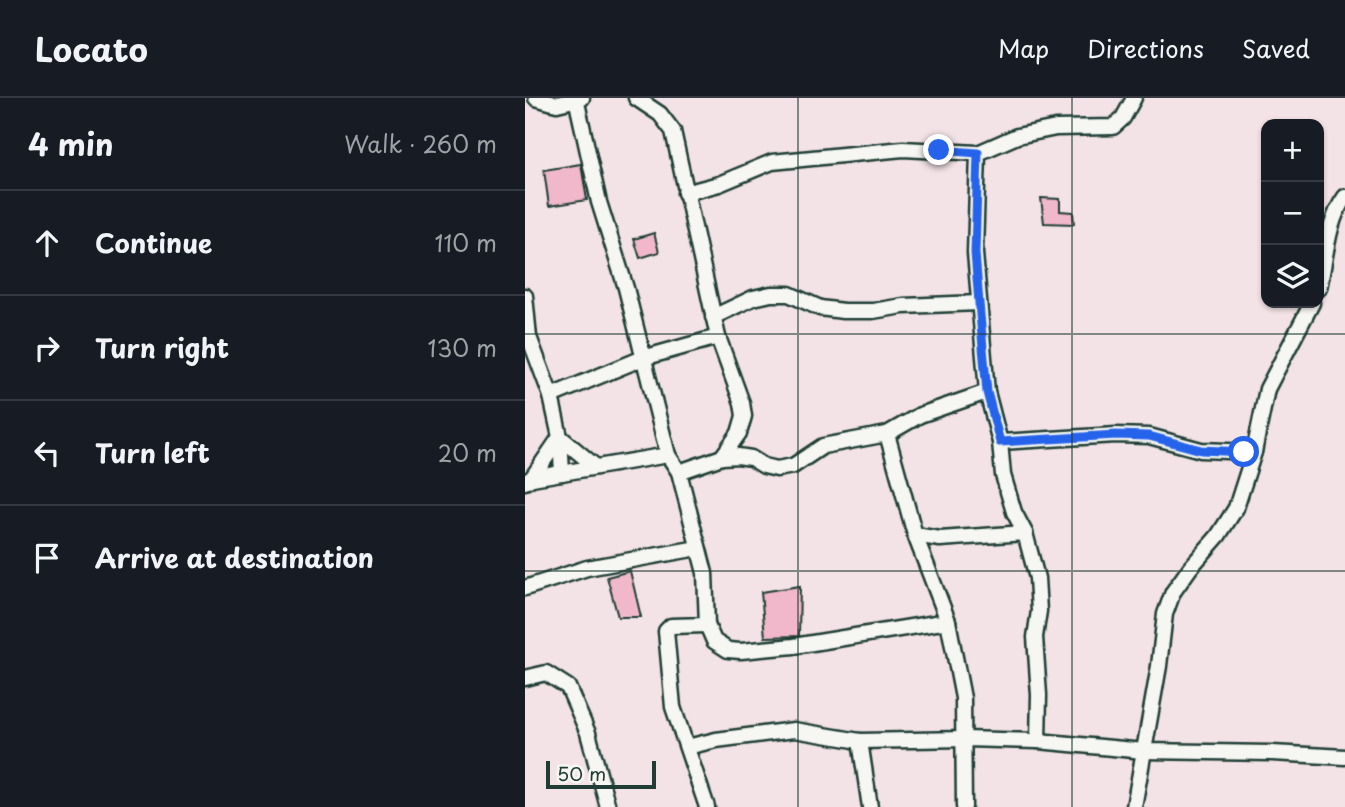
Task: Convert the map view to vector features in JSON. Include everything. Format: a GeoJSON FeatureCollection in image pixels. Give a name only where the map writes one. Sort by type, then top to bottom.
{"type":"FeatureCollection","features":[{"type":"Feature","properties":{"kind":"street"},"geometry":{"type":"LineString","coordinates":[[536,98],[557,104],[578,99],[599,202],[626,288],[668,455],[679,472],[705,573],[707,625],[714,641],[728,650],[741,651],[794,646],[948,621]]}},
{"type":"Feature","properties":{"kind":"street"},"geometry":{"type":"LineString","coordinates":[[636,98],[660,114],[673,131],[718,337],[743,403],[744,416],[739,433],[722,457]]}},
{"type":"Feature","properties":{"kind":"street"},"geometry":{"type":"LineString","coordinates":[[685,192],[719,184],[772,162],[903,149],[978,153],[1017,136],[1056,128],[1113,127],[1123,118],[1134,98]]}},
{"type":"Feature","properties":{"kind":"street"},"geometry":{"type":"LineString","coordinates":[[978,153],[975,253],[987,392],[1000,442],[1003,475],[1014,512],[1025,533],[1037,578],[1039,611],[1035,637],[1039,695],[1038,741]]}},
{"type":"Feature","properties":{"kind":"street"},"geometry":{"type":"LineString","coordinates":[[1324,264],[1337,208],[1345,197]]}},
{"type":"Feature","properties":{"kind":"street"},"geometry":{"type":"LineString","coordinates":[[713,317],[753,298],[771,294],[789,294],[820,309],[843,311],[979,303]]}},
{"type":"Feature","properties":{"kind":"street"},"geometry":{"type":"LineString","coordinates":[[525,296],[527,337],[551,396],[560,437],[562,472]]}},
{"type":"Feature","properties":{"kind":"street"},"geometry":{"type":"LineString","coordinates":[[1134,807],[1159,666],[1165,614],[1173,592],[1218,536],[1236,508],[1254,452],[1267,389],[1309,308]]}},
{"type":"Feature","properties":{"kind":"street"},"geometry":{"type":"LineString","coordinates":[[551,396],[643,358],[718,337]]}},
{"type":"Feature","properties":{"kind":"street"},"geometry":{"type":"LineString","coordinates":[[679,472],[722,457],[751,458],[764,466],[777,469],[793,466],[823,446],[887,435],[920,415],[987,392]]}},
{"type":"Feature","properties":{"kind":"street"},"geometry":{"type":"LineString","coordinates":[[887,435],[915,535],[948,621],[963,698],[964,807]]}},
{"type":"Feature","properties":{"kind":"street"},"geometry":{"type":"LineString","coordinates":[[1000,442],[1116,435],[1149,436],[1201,450],[1254,452]]}},
{"type":"Feature","properties":{"kind":"street"},"geometry":{"type":"LineString","coordinates":[[560,437],[596,467]]}},
{"type":"Feature","properties":{"kind":"street"},"geometry":{"type":"LineString","coordinates":[[528,480],[560,437]]}},
{"type":"Feature","properties":{"kind":"street"},"geometry":{"type":"LineString","coordinates":[[528,480],[668,455]]}},
{"type":"Feature","properties":{"kind":"street"},"geometry":{"type":"LineString","coordinates":[[915,535],[940,539],[1025,533]]}},
{"type":"Feature","properties":{"kind":"street"},"geometry":{"type":"LineString","coordinates":[[525,589],[587,568],[698,548]]}},
{"type":"Feature","properties":{"kind":"street"},"geometry":{"type":"LineString","coordinates":[[707,625],[671,626],[666,631],[673,707],[708,807]]}},
{"type":"Feature","properties":{"kind":"street"},"geometry":{"type":"LineString","coordinates":[[525,678],[546,673],[568,687],[588,733],[608,807]]}},
{"type":"Feature","properties":{"kind":"street"},"geometry":{"type":"LineString","coordinates":[[687,747],[716,740],[794,730],[860,741],[1038,741],[1144,751],[1345,757]]}},
{"type":"Feature","properties":{"kind":"street"},"geometry":{"type":"LineString","coordinates":[[860,741],[870,807]]}},
{"type":"Feature","properties":{"kind":"building"},"geometry":{"type":"Polygon","coordinates":[[[581,164],[587,200],[549,206],[544,170],[581,164]]]}},
{"type":"Feature","properties":{"kind":"building"},"geometry":{"type":"Polygon","coordinates":[[[1041,198],[1060,199],[1060,211],[1073,212],[1074,224],[1044,223],[1041,198]]]}},
{"type":"Feature","properties":{"kind":"building"},"geometry":{"type":"Polygon","coordinates":[[[654,233],[659,252],[640,258],[634,239],[654,233]]]}},
{"type":"Feature","properties":{"kind":"building"},"geometry":{"type":"Polygon","coordinates":[[[630,571],[641,617],[618,617],[607,577],[630,571]]]}},
{"type":"Feature","properties":{"kind":"building"},"geometry":{"type":"Polygon","coordinates":[[[800,586],[799,636],[765,637],[761,592],[800,586]]]}},
{"type":"Feature","properties":{"kind":"route"},"geometry":{"type":"LineString","coordinates":[[939,150],[978,153],[979,194],[975,253],[987,392],[1000,442],[1116,435],[1149,436],[1201,450],[1244,452]]}}]}
